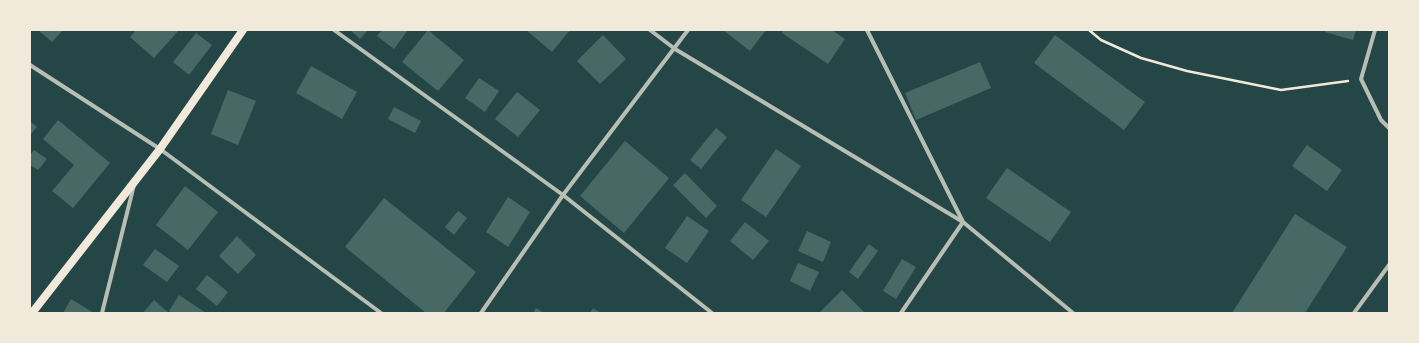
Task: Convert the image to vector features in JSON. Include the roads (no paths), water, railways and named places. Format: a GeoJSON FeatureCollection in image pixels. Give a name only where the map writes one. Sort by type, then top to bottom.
{"type":"FeatureCollection","features":[{"type":"Feature","properties":{"kind":"main road"},"geometry":{"type":"LineString","coordinates":[[32,313],[136,177],[160,149],[243,30]]}},
{"type":"Feature","properties":{"kind":"street"},"geometry":{"type":"LineString","coordinates":[[334,30],[563,194],[712,313]]}},
{"type":"Feature","properties":{"kind":"street"},"geometry":{"type":"LineString","coordinates":[[650,30],[675,49],[963,222],[1073,313]]}},
{"type":"Feature","properties":{"kind":"street"},"geometry":{"type":"LineString","coordinates":[[481,313],[563,194],[688,30]]}},
{"type":"Feature","properties":{"kind":"street"},"geometry":{"type":"LineString","coordinates":[[867,30],[963,222]]}},
{"type":"Feature","properties":{"kind":"street"},"geometry":{"type":"LineString","coordinates":[[1374,30],[1361,79],[1381,120],[1389,128]]}},
{"type":"Feature","properties":{"kind":"street"},"geometry":{"type":"LineString","coordinates":[[30,65],[160,149],[381,313]]}},
{"type":"Feature","properties":{"kind":"street"},"geometry":{"type":"LineString","coordinates":[[102,313],[136,177]]}},
{"type":"Feature","properties":{"kind":"street"},"geometry":{"type":"LineString","coordinates":[[901,313],[963,222]]}},
{"type":"Feature","properties":{"kind":"street"},"geometry":{"type":"LineString","coordinates":[[1361,313],[1355,311],[1389,265]]}}]}
